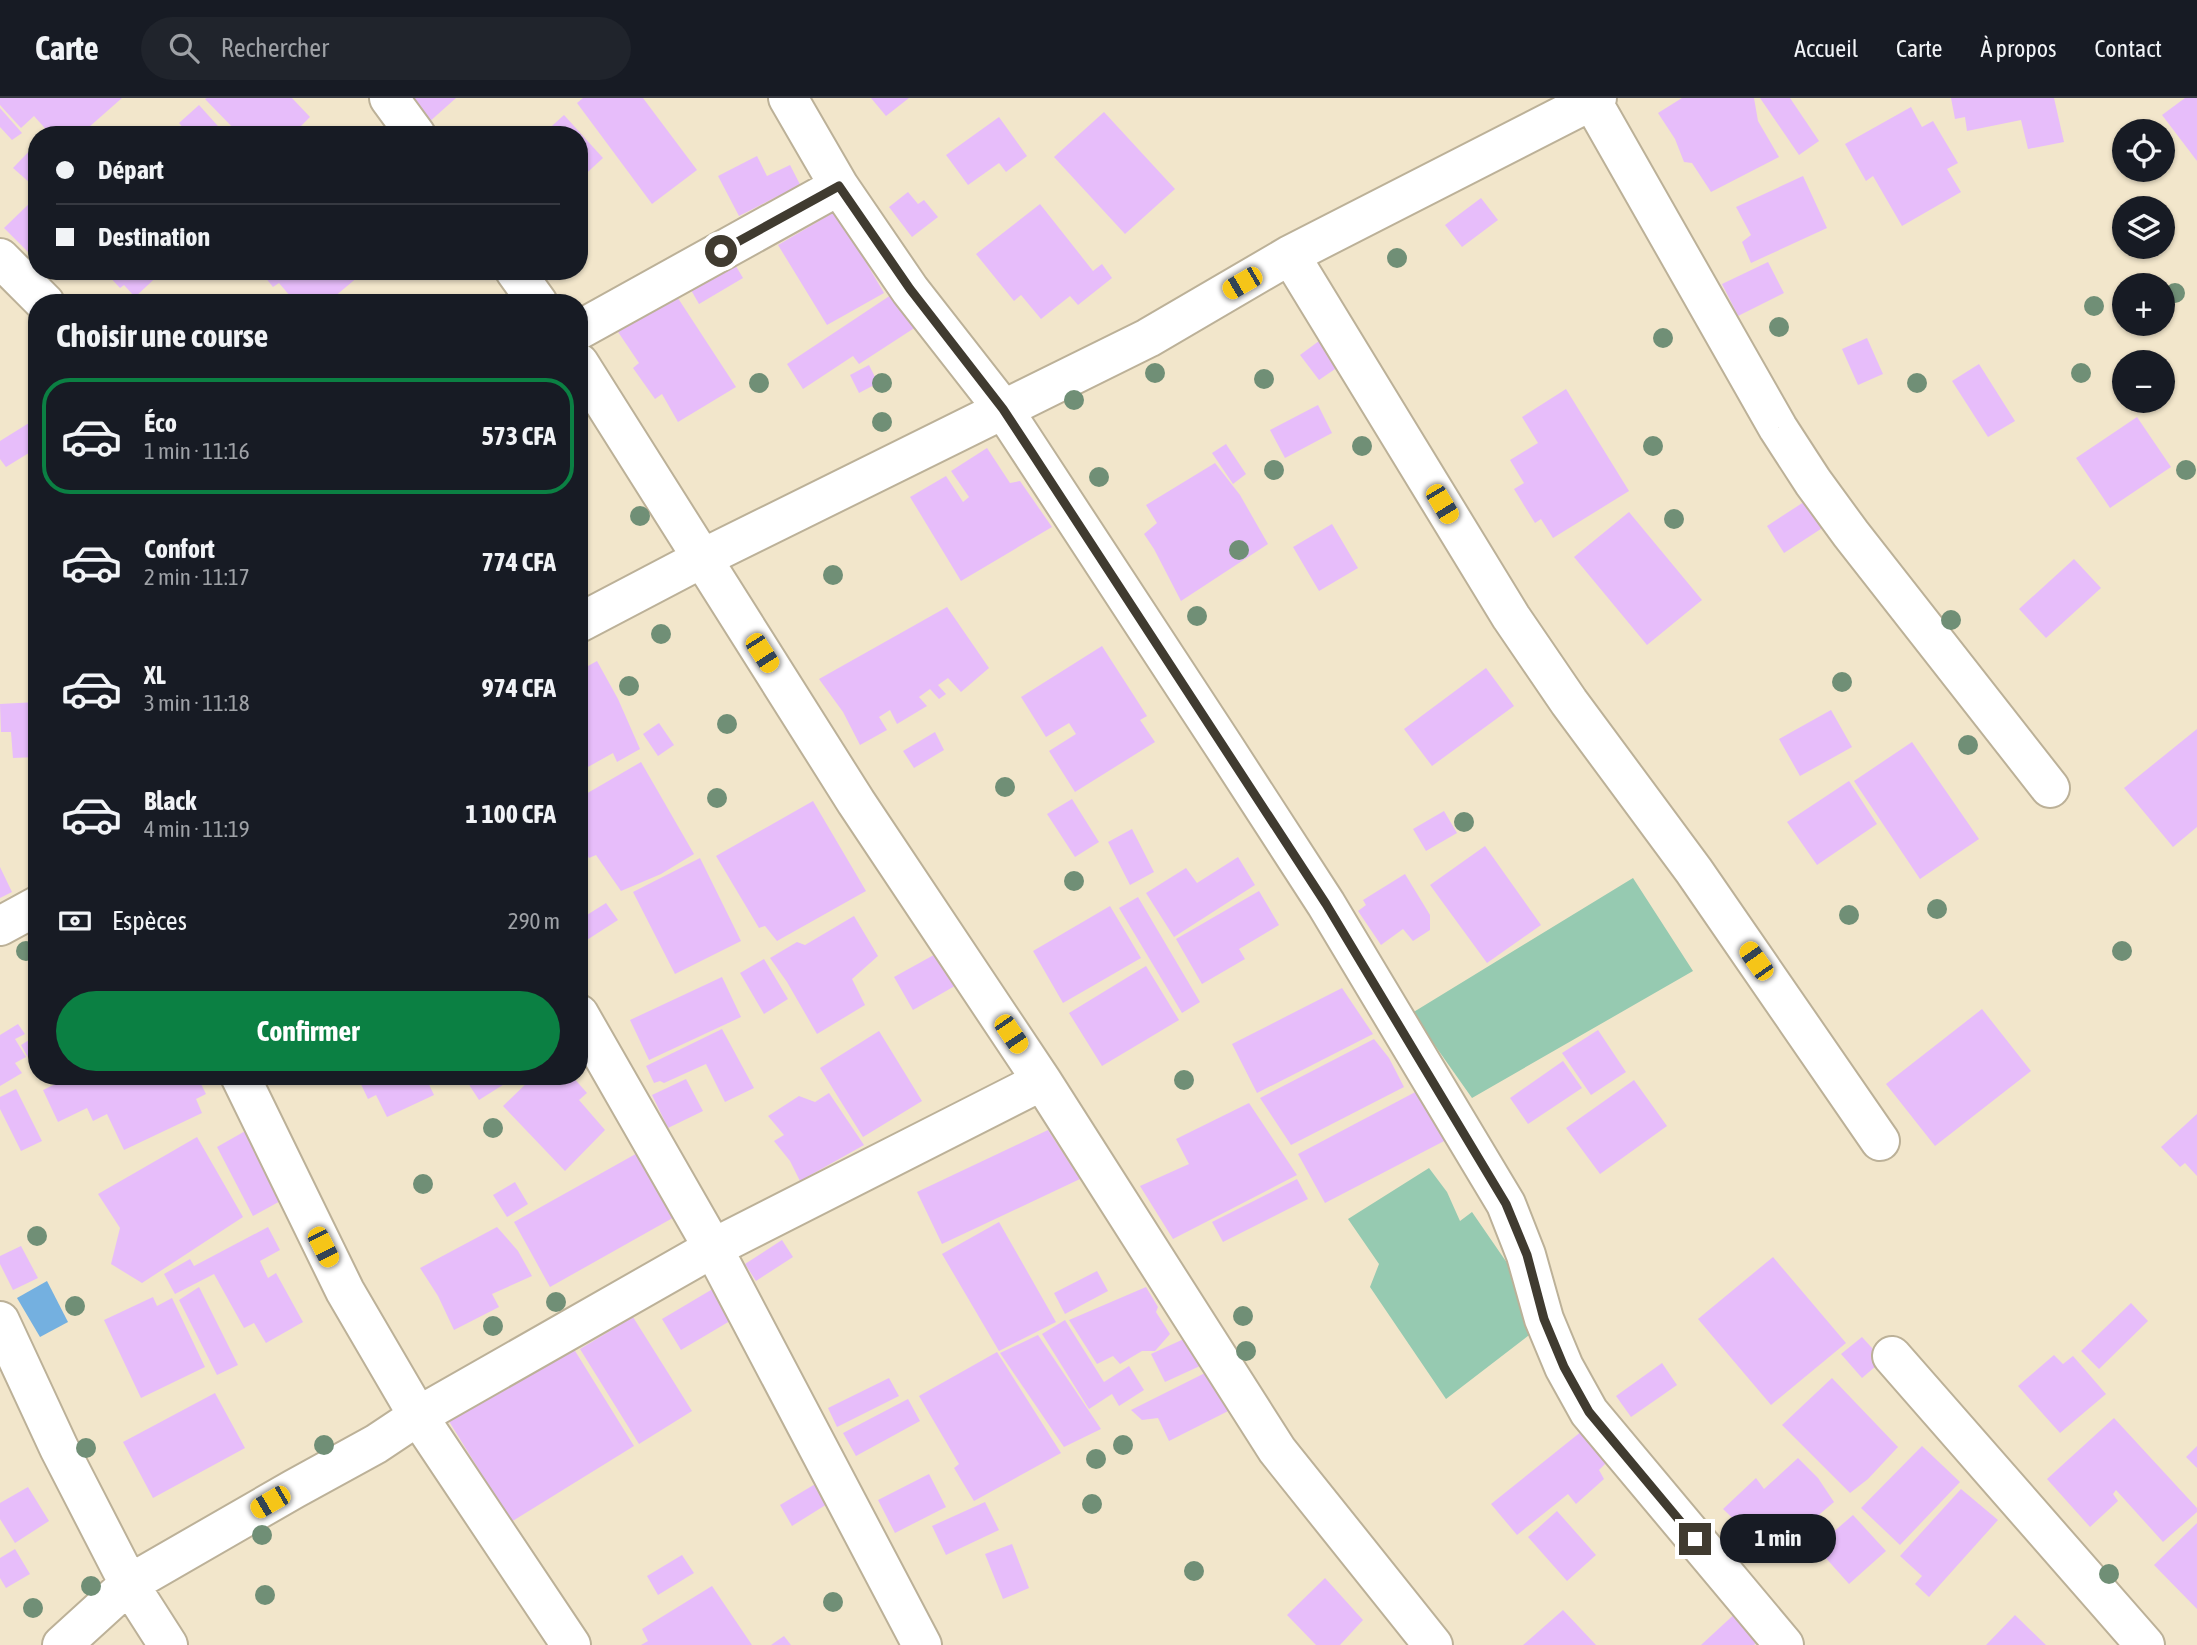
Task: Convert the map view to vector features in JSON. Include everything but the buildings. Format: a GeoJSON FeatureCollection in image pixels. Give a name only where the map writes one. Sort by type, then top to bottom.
{"type":"FeatureCollection","features":[{"type":"Feature","properties":{"kind":"street"},"geometry":{"type":"LineString","coordinates":[[389,98],[409,126]]}},
{"type":"Feature","properties":{"kind":"street"},"geometry":{"type":"LineString","coordinates":[[788,98],[839,186],[910,289],[1003,409],[1326,904],[1506,1204],[1527,1255],[1544,1319],[1564,1367],[1589,1412],[1784,1645]]}},
{"type":"Feature","properties":{"kind":"street"},"geometry":{"type":"LineString","coordinates":[[588,618],[701,559],[1148,338],[1290,255],[1594,99],[1778,428],[1813,482],[2050,788]]}},
{"type":"Feature","properties":{"kind":"street"},"geometry":{"type":"LineString","coordinates":[[588,325],[839,186]]}},
{"type":"Feature","properties":{"kind":"street"},"geometry":{"type":"LineString","coordinates":[[1290,255],[1511,617],[1569,702],[1694,871],[1880,1141]]}},
{"type":"Feature","properties":{"kind":"street"},"geometry":{"type":"LineString","coordinates":[[4,267],[35,294]]}},
{"type":"Feature","properties":{"kind":"street"},"geometry":{"type":"LineString","coordinates":[[588,377],[856,802],[1042,1081],[1277,1450],[1433,1645]]}},
{"type":"Feature","properties":{"kind":"street"},"geometry":{"type":"LineString","coordinates":[[0,926],[28,911]]}},
{"type":"Feature","properties":{"kind":"street"},"geometry":{"type":"LineString","coordinates":[[588,1030],[713,1248],[922,1645]]}},
{"type":"Feature","properties":{"kind":"street"},"geometry":{"type":"LineString","coordinates":[[62,1645],[129,1584],[376,1444],[418,1416],[713,1248],[1042,1081]]}},
{"type":"Feature","properties":{"kind":"street"},"geometry":{"type":"LineString","coordinates":[[244,1085],[345,1290],[418,1416],[571,1645]]}},
{"type":"Feature","properties":{"kind":"street"},"geometry":{"type":"LineString","coordinates":[[1,1325],[59,1448],[129,1584],[168,1645]]}},
{"type":"Feature","properties":{"kind":"street"},"geometry":{"type":"LineString","coordinates":[[1892,1356],[2145,1645]]}},
{"type":"Feature","properties":{"kind":"green space"},"geometry":{"type":"Polygon","coordinates":[[[1633,878],[1693,971],[1472,1098],[1412,1013],[1633,878]]]}},
{"type":"Feature","properties":{"kind":"green space"},"geometry":{"type":"Polygon","coordinates":[[[1429,1168],[1447,1192],[1460,1221],[1472,1212],[1525,1289],[1537,1329],[1446,1399],[1370,1287],[1379,1264],[1348,1219],[1429,1168]]]}},
{"type":"Feature","properties":{"kind":"water"},"geometry":{"type":"Polygon","coordinates":[[[47,1281],[68,1322],[40,1337],[17,1298],[47,1281]]]}},
{"type":"Feature","properties":{"kind":"route"},"geometry":{"type":"LineString","coordinates":[[721,251],[839,186],[910,289],[1003,409],[1326,904],[1506,1204],[1527,1255],[1544,1319],[1564,1367],[1589,1412],[1695,1539]]}}]}
